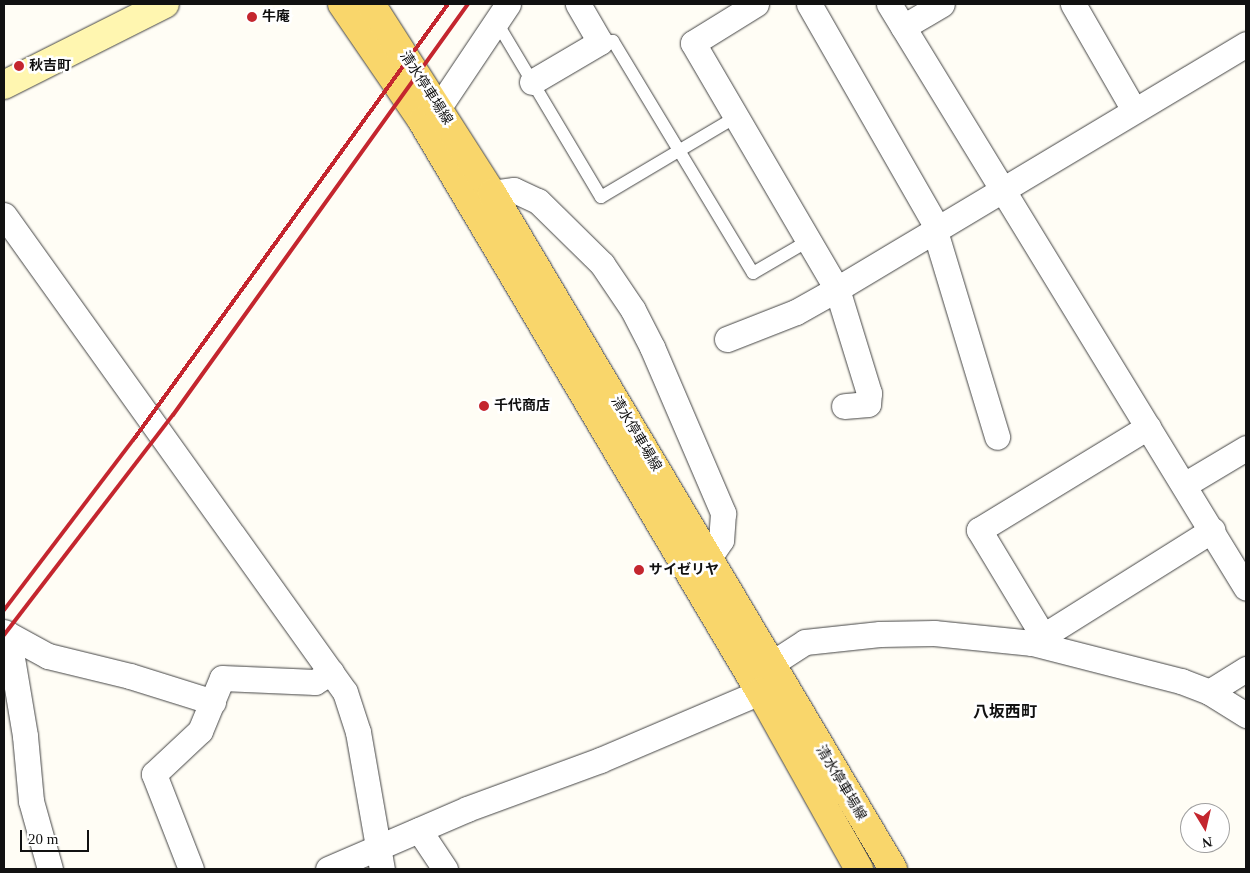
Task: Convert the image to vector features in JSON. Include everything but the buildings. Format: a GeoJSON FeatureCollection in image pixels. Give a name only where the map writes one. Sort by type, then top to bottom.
{"type":"FeatureCollection","features":[{"type":"Feature","properties":{"kind":"main road","name":"清水停車場線"},"geometry":{"type":"LineString","coordinates":[[342,4],[422,121],[771,680],[892,869]]}},
{"type":"Feature","properties":{"kind":"main road","name":"清水停車場線"},"geometry":{"type":"LineString","coordinates":[[371,4],[439,107],[492,193],[709,558],[771,680],[858,869]]}},
{"type":"Feature","properties":{"kind":"street"},"geometry":{"type":"LineString","coordinates":[[4,84],[165,4]]}},
{"type":"Feature","properties":{"kind":"street"},"geometry":{"type":"LineString","coordinates":[[532,82],[600,42],[578,4]]}},
{"type":"Feature","properties":{"kind":"street"},"geometry":{"type":"LineString","coordinates":[[809,4],[937,230],[997,437]]}},
{"type":"Feature","properties":{"kind":"street"},"geometry":{"type":"LineString","coordinates":[[889,4],[1246,588]]}},
{"type":"Feature","properties":{"kind":"street"},"geometry":{"type":"LineString","coordinates":[[903,26],[942,4]]}},
{"type":"Feature","properties":{"kind":"street"},"geometry":{"type":"LineString","coordinates":[[1073,4],[1134,110]]}},
{"type":"Feature","properties":{"kind":"street"},"geometry":{"type":"LineString","coordinates":[[748,6],[693,43],[837,289],[869,393],[868,404],[844,406]]}},
{"type":"Feature","properties":{"kind":"street"},"geometry":{"type":"LineString","coordinates":[[439,107],[502,12]]}},
{"type":"Feature","properties":{"kind":"street"},"geometry":{"type":"LineString","coordinates":[[727,339],[796,312],[837,289],[1246,44]]}},
{"type":"Feature","properties":{"kind":"street"},"geometry":{"type":"LineString","coordinates":[[492,193],[514,190],[538,201],[602,264],[633,310],[664,372],[723,513],[721,540],[709,558]]}},
{"type":"Feature","properties":{"kind":"street"},"geometry":{"type":"LineString","coordinates":[[4,215],[331,672],[353,709],[380,858]]}},
{"type":"Feature","properties":{"kind":"street"},"geometry":{"type":"LineString","coordinates":[[1037,640],[979,530],[1148,427]]}},
{"type":"Feature","properties":{"kind":"street"},"geometry":{"type":"LineString","coordinates":[[1184,485],[1246,448]]}},
{"type":"Feature","properties":{"kind":"street"},"geometry":{"type":"LineString","coordinates":[[1037,640],[1212,530]]}},
{"type":"Feature","properties":{"kind":"street"},"geometry":{"type":"LineString","coordinates":[[6,633],[48,656],[130,676],[213,702]]}},
{"type":"Feature","properties":{"kind":"street"},"geometry":{"type":"LineString","coordinates":[[6,633],[25,736],[31,801],[50,869]]}},
{"type":"Feature","properties":{"kind":"street"},"geometry":{"type":"LineString","coordinates":[[328,869],[380,858],[419,830],[600,760],[771,680],[804,642],[880,634],[934,633],[1037,640],[1180,681],[1209,692],[1246,716]]}},
{"type":"Feature","properties":{"kind":"street"},"geometry":{"type":"LineString","coordinates":[[1209,692],[1246,669]]}},
{"type":"Feature","properties":{"kind":"street"},"geometry":{"type":"LineString","coordinates":[[191,869],[154,774],[200,730],[222,678],[315,682],[331,672]]}},
{"type":"Feature","properties":{"kind":"street"},"geometry":{"type":"LineString","coordinates":[[419,830],[445,869]]}},
{"type":"Feature","properties":{"kind":"lane"},"geometry":{"type":"LineString","coordinates":[[502,12],[532,82],[601,197],[736,116]]}},
{"type":"Feature","properties":{"kind":"lane"},"geometry":{"type":"LineString","coordinates":[[600,42],[613,41],[753,273],[808,241]]}},
{"type":"Feature","properties":{"kind":"railway"},"geometry":{"type":"LineString","coordinates":[[4,610],[134,439],[448,4]]}},
{"type":"Feature","properties":{"kind":"railway"},"geometry":{"type":"LineString","coordinates":[[4,635],[173,415],[468,4]]}},
{"type":"Feature","properties":{"kind":"place","name":"牛庵"},"geometry":{"type":"Point","coordinates":[252,17]}},
{"type":"Feature","properties":{"kind":"place","name":"秋吉町"},"geometry":{"type":"Point","coordinates":[19,66]}},
{"type":"Feature","properties":{"kind":"place","name":"千代商店"},"geometry":{"type":"Point","coordinates":[484,406]}},
{"type":"Feature","properties":{"kind":"place","name":"サイゼリヤ"},"geometry":{"type":"Point","coordinates":[639,570]}},
{"type":"Feature","properties":{"kind":"district","name":"八坂西町"},"geometry":{"type":"Point","coordinates":[1005,712]}}]}
